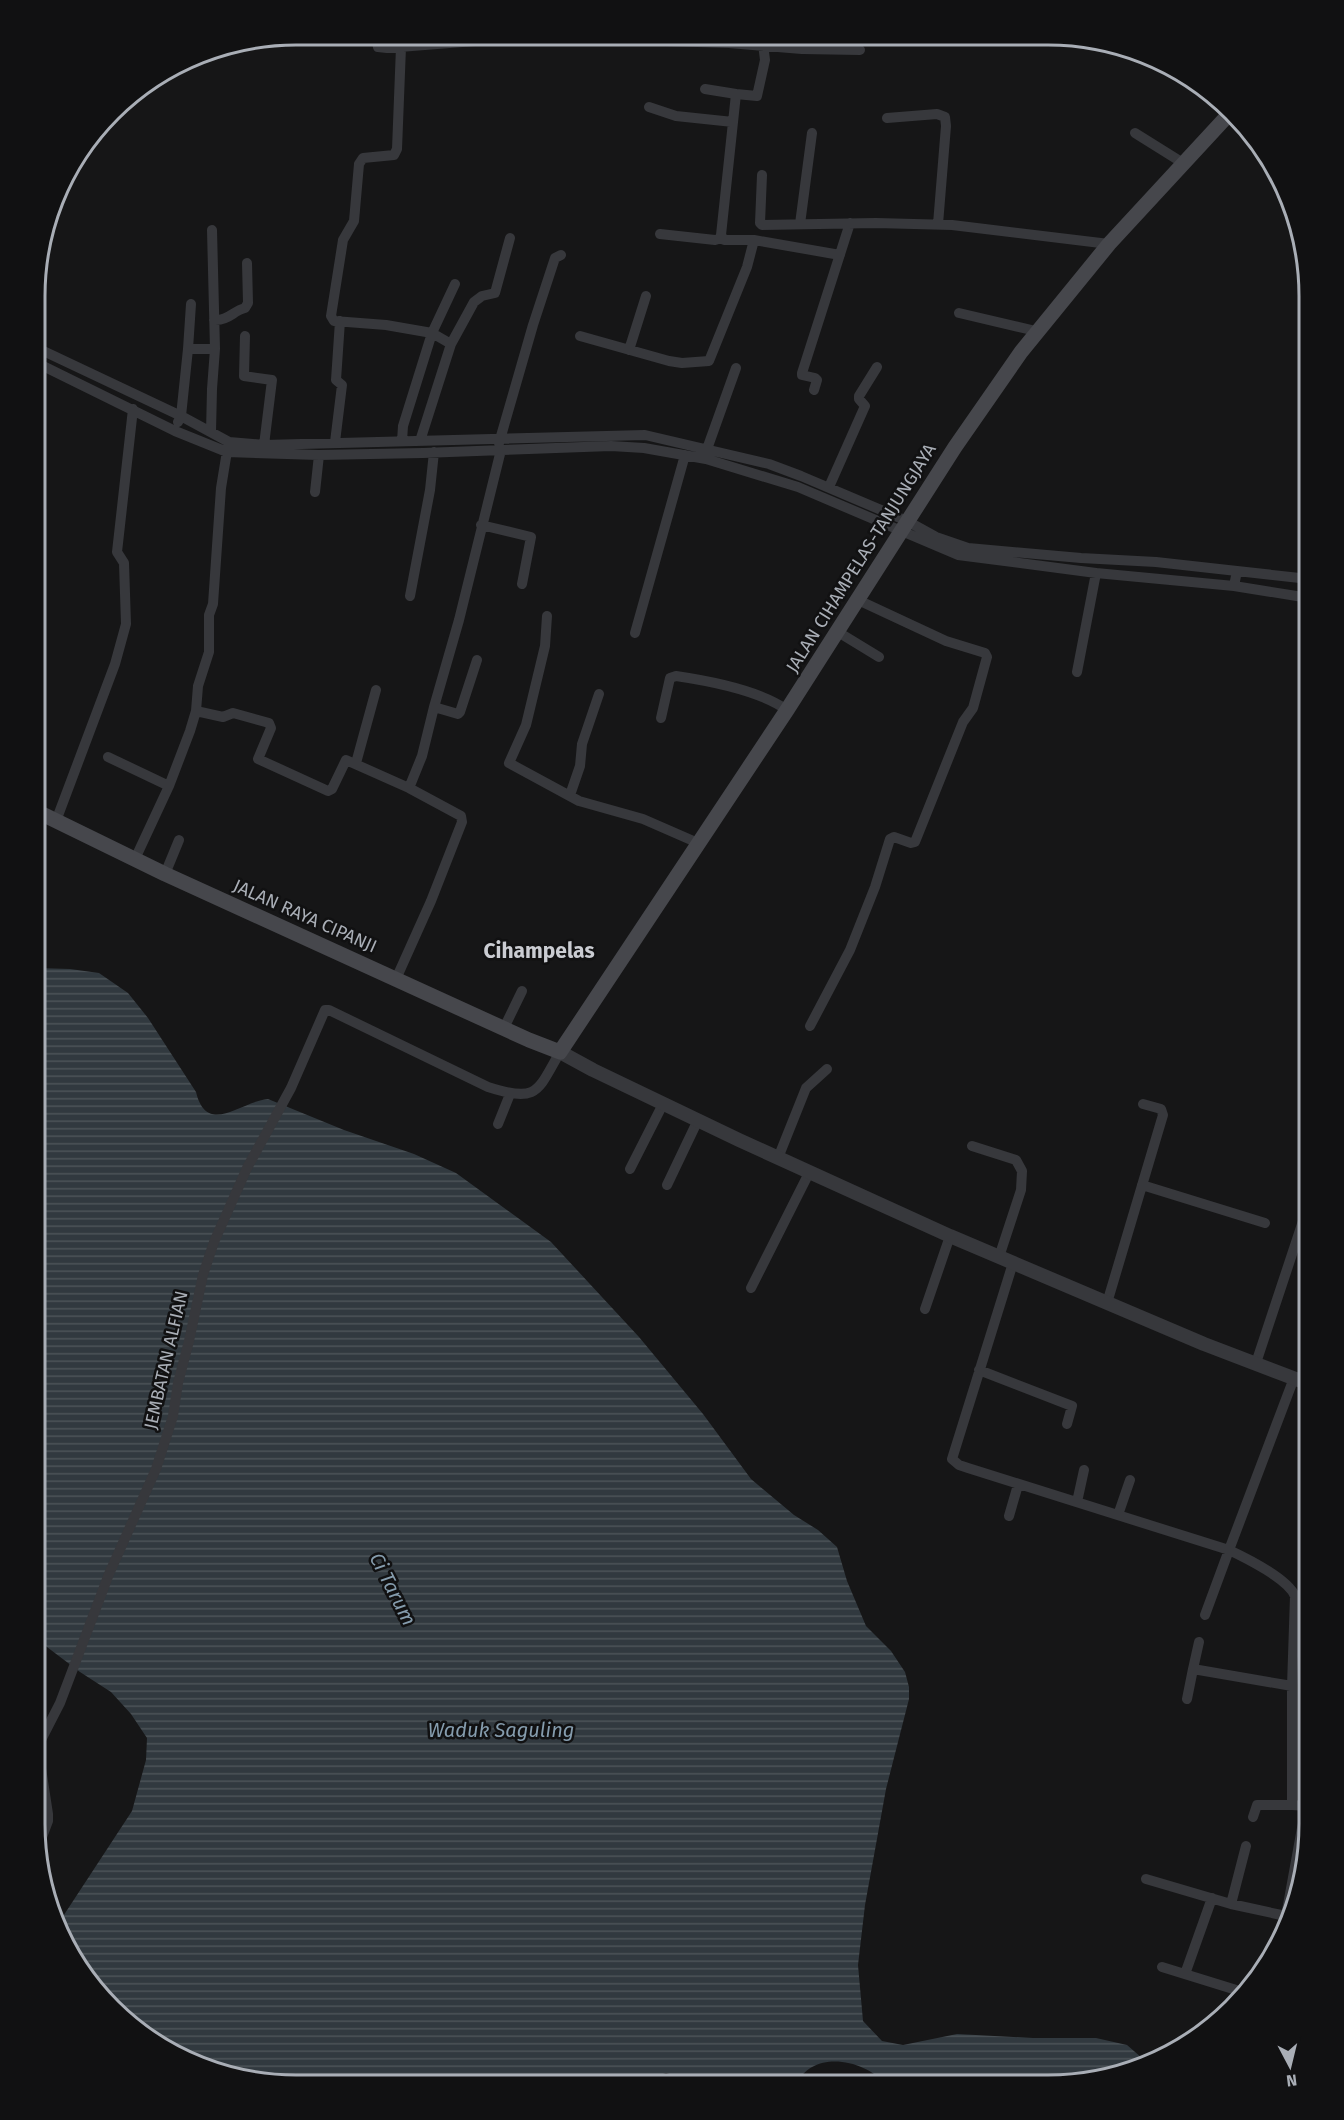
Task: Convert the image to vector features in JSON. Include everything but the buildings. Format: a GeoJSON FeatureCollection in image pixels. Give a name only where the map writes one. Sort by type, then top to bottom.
{"type":"FeatureCollection","features":[{"type":"Feature","properties":{"kind":"main road","name":"JALAN CIHAMPELAS-TANJUNGJAYA"},"geometry":{"type":"LineString","coordinates":[[560,1052],[838,632],[903,526],[973,420],[1036,331],[1109,244],[1226,118]]}},
{"type":"Feature","properties":{"kind":"main road","name":"JALAN RAYA CIPANJI"},"geometry":{"type":"LineString","coordinates":[[45,816],[165,873],[560,1052]]}},
{"type":"Feature","properties":{"kind":"street"},"geometry":{"type":"LineString","coordinates":[[378,45],[401,47],[426,45]]}},
{"type":"Feature","properties":{"kind":"street"},"geometry":{"type":"LineString","coordinates":[[705,89],[757,96],[765,60],[763,45]]}},
{"type":"Feature","properties":{"kind":"street"},"geometry":{"type":"LineString","coordinates":[[806,45],[860,50]]}},
{"type":"Feature","properties":{"kind":"street"},"geometry":{"type":"LineString","coordinates":[[401,47],[397,149],[394,155],[363,159],[358,164],[354,221],[343,240],[331,316],[334,321],[386,324],[432,333],[451,344]]}},
{"type":"Feature","properties":{"kind":"street"},"geometry":{"type":"LineString","coordinates":[[722,238],[736,94]]}},
{"type":"Feature","properties":{"kind":"street"},"geometry":{"type":"LineString","coordinates":[[649,107],[676,116],[733,122]]}},
{"type":"Feature","properties":{"kind":"street"},"geometry":{"type":"LineString","coordinates":[[887,118],[937,114],[945,117],[938,224]]}},
{"type":"Feature","properties":{"kind":"street"},"geometry":{"type":"LineString","coordinates":[[1135,132],[1183,163]]}},
{"type":"Feature","properties":{"kind":"street"},"geometry":{"type":"LineString","coordinates":[[800,224],[812,133]]}},
{"type":"Feature","properties":{"kind":"street"},"geometry":{"type":"LineString","coordinates":[[762,175],[761,225],[938,224],[1109,244]]}},
{"type":"Feature","properties":{"kind":"street"},"geometry":{"type":"LineString","coordinates":[[814,390],[817,380],[802,375],[802,373],[850,224]]}},
{"type":"Feature","properties":{"kind":"street"},"geometry":{"type":"LineString","coordinates":[[212,230],[215,349],[212,432]]}},
{"type":"Feature","properties":{"kind":"street"},"geometry":{"type":"LineString","coordinates":[[660,234],[715,240],[722,238],[754,240],[840,255]]}},
{"type":"Feature","properties":{"kind":"street"},"geometry":{"type":"LineString","coordinates":[[420,441],[451,344],[474,302],[482,296],[495,293],[510,238]]}},
{"type":"Feature","properties":{"kind":"street"},"geometry":{"type":"LineString","coordinates":[[580,336],[682,363],[709,362],[747,267],[754,240]]}},
{"type":"Feature","properties":{"kind":"street"},"geometry":{"type":"LineString","coordinates":[[409,788],[422,756],[459,620],[499,445],[532,325],[555,258],[561,255]]}},
{"type":"Feature","properties":{"kind":"street"},"geometry":{"type":"LineString","coordinates":[[214,320],[223,321],[239,309],[245,308],[248,303],[247,263]]}},
{"type":"Feature","properties":{"kind":"street"},"geometry":{"type":"LineString","coordinates":[[402,441],[403,426],[432,333],[455,284]]}},
{"type":"Feature","properties":{"kind":"street"},"geometry":{"type":"LineString","coordinates":[[629,350],[645,296]]}},
{"type":"Feature","properties":{"kind":"street"},"geometry":{"type":"LineString","coordinates":[[174,431],[181,416],[189,349],[191,304]]}},
{"type":"Feature","properties":{"kind":"street"},"geometry":{"type":"LineString","coordinates":[[959,313],[1036,331]]}},
{"type":"Feature","properties":{"kind":"street"},"geometry":{"type":"LineString","coordinates":[[335,442],[342,386],[336,380],[340,321]]}},
{"type":"Feature","properties":{"kind":"street"},"geometry":{"type":"LineString","coordinates":[[245,336],[243,374],[246,377],[272,380],[264,445]]}},
{"type":"Feature","properties":{"kind":"street"},"geometry":{"type":"LineString","coordinates":[[189,349],[215,349]]}},
{"type":"Feature","properties":{"kind":"street"},"geometry":{"type":"LineString","coordinates":[[45,352],[212,432],[228,447],[402,441],[499,445],[644,441],[707,449],[767,470],[829,487],[958,555],[1096,573],[1139,569],[1236,579],[1299,595]]}},
{"type":"Feature","properties":{"kind":"street"},"geometry":{"type":"LineString","coordinates":[[45,367],[134,409],[174,431],[228,447],[319,455],[434,452],[499,445]]}},
{"type":"Feature","properties":{"kind":"street"},"geometry":{"type":"LineString","coordinates":[[829,487],[865,406],[859,399],[860,396],[877,367]]}},
{"type":"Feature","properties":{"kind":"street"},"geometry":{"type":"LineString","coordinates":[[707,449],[736,368]]}},
{"type":"Feature","properties":{"kind":"street"},"geometry":{"type":"LineString","coordinates":[[56,821],[108,684],[126,624],[124,563],[117,552],[134,409]]}},
{"type":"Feature","properties":{"kind":"street"},"geometry":{"type":"LineString","coordinates":[[644,441],[685,455],[767,470],[824,496],[968,548],[1236,579],[1299,579]]}},
{"type":"Feature","properties":{"kind":"street"},"geometry":{"type":"LineString","coordinates":[[135,859],[169,786],[196,711],[198,686],[209,652],[209,615],[213,604],[220,488],[228,447]]}},
{"type":"Feature","properties":{"kind":"street"},"geometry":{"type":"LineString","coordinates":[[410,596],[430,490],[434,452]]}},
{"type":"Feature","properties":{"kind":"street"},"geometry":{"type":"LineString","coordinates":[[315,492],[319,455]]}},
{"type":"Feature","properties":{"kind":"street"},"geometry":{"type":"LineString","coordinates":[[635,633],[685,455]]}},
{"type":"Feature","properties":{"kind":"street"},"geometry":{"type":"LineString","coordinates":[[481,525],[531,537],[522,584]]}},
{"type":"Feature","properties":{"kind":"street"},"geometry":{"type":"LineString","coordinates":[[1077,672],[1096,573]]}},
{"type":"Feature","properties":{"kind":"street"},"geometry":{"type":"LineString","coordinates":[[810,1026],[850,950],[875,887],[890,839],[894,837],[911,843],[915,842],[963,722],[973,708],[987,657],[985,653],[946,641],[858,600]]}},
{"type":"Feature","properties":{"kind":"street"},"geometry":{"type":"LineString","coordinates":[[548,616],[545,646],[526,725],[510,763],[579,801],[643,819],[698,843]]}},
{"type":"Feature","properties":{"kind":"street"},"geometry":{"type":"LineString","coordinates":[[838,632],[879,657]]}},
{"type":"Feature","properties":{"kind":"street"},"geometry":{"type":"LineString","coordinates":[[434,707],[458,714],[460,712],[477,660]]}},
{"type":"Feature","properties":{"kind":"street"},"geometry":{"type":"LineString","coordinates":[[661,718],[670,678],[676,676],[754,694],[787,710]]}},
{"type":"Feature","properties":{"kind":"street"},"geometry":{"type":"LineString","coordinates":[[356,763],[376,690]]}},
{"type":"Feature","properties":{"kind":"street"},"geometry":{"type":"LineString","coordinates":[[570,795],[580,766],[582,744],[599,694]]}},
{"type":"Feature","properties":{"kind":"street"},"geometry":{"type":"LineString","coordinates":[[196,711],[223,717],[232,713],[269,723],[271,728],[258,759],[328,791],[332,789],[344,760],[356,763],[409,788],[460,815],[462,822],[431,901],[396,979]]}},
{"type":"Feature","properties":{"kind":"street"},"geometry":{"type":"LineString","coordinates":[[108,757],[169,786]]}},
{"type":"Feature","properties":{"kind":"street"},"geometry":{"type":"LineString","coordinates":[[165,873],[179,840]]}},
{"type":"Feature","properties":{"kind":"street"},"geometry":{"type":"LineString","coordinates":[[504,1028],[522,991]]}},
{"type":"Feature","properties":{"kind":"street","name":"JEMBATAN ALFIAN"},"geometry":{"type":"LineString","coordinates":[[45,1733],[79,1654],[109,1574],[156,1469],[173,1416],[178,1383],[203,1275],[214,1242],[247,1168],[291,1088],[326,1011],[488,1087],[510,1094]]}},
{"type":"Feature","properties":{"kind":"street"},"geometry":{"type":"LineString","coordinates":[[498,1124],[510,1094],[530,1093],[538,1089],[560,1052],[809,1173],[950,1236],[1204,1344],[1299,1380]]}},
{"type":"Feature","properties":{"kind":"street"},"geometry":{"type":"LineString","coordinates":[[778,1158],[806,1088],[826,1069]]}},
{"type":"Feature","properties":{"kind":"street"},"geometry":{"type":"LineString","coordinates":[[630,1168],[663,1104]]}},
{"type":"Feature","properties":{"kind":"street"},"geometry":{"type":"LineString","coordinates":[[1107,1303],[1163,1113],[1161,1109],[1143,1104]]}},
{"type":"Feature","properties":{"kind":"street"},"geometry":{"type":"LineString","coordinates":[[667,1185],[699,1120]]}},
{"type":"Feature","properties":{"kind":"street"},"geometry":{"type":"LineString","coordinates":[[972,1146],[1016,1160],[1022,1171],[1021,1190],[999,1257]]}},
{"type":"Feature","properties":{"kind":"street"},"geometry":{"type":"LineString","coordinates":[[752,1288],[809,1173]]}},
{"type":"Feature","properties":{"kind":"street"},"geometry":{"type":"LineString","coordinates":[[1142,1185],[1265,1223]]}},
{"type":"Feature","properties":{"kind":"street"},"geometry":{"type":"LineString","coordinates":[[1256,1364],[1299,1235]]}},
{"type":"Feature","properties":{"kind":"street"},"geometry":{"type":"LineString","coordinates":[[925,1309],[950,1236]]}},
{"type":"Feature","properties":{"kind":"street"},"geometry":{"type":"LineString","coordinates":[[1013,1263],[951,1459],[959,1465],[1018,1485],[1229,1550],[1287,1585],[1294,1593],[1296,1602],[1292,1686],[1292,1805]]}},
{"type":"Feature","properties":{"kind":"street"},"geometry":{"type":"LineString","coordinates":[[979,1370],[1072,1406],[1067,1424]]}},
{"type":"Feature","properties":{"kind":"street"},"geometry":{"type":"LineString","coordinates":[[1205,1615],[1294,1378]]}},
{"type":"Feature","properties":{"kind":"street"},"geometry":{"type":"LineString","coordinates":[[1077,1502],[1084,1470]]}},
{"type":"Feature","properties":{"kind":"street"},"geometry":{"type":"LineString","coordinates":[[1118,1515],[1130,1480]]}},
{"type":"Feature","properties":{"kind":"street"},"geometry":{"type":"LineString","coordinates":[[1009,1516],[1018,1485]]}},
{"type":"Feature","properties":{"kind":"street"},"geometry":{"type":"LineString","coordinates":[[1187,1699],[1199,1642]]}},
{"type":"Feature","properties":{"kind":"street"},"geometry":{"type":"LineString","coordinates":[[1193,1669],[1292,1686]]}},
{"type":"Feature","properties":{"kind":"street","name":"JEMBATAN ALFIAN"},"geometry":{"type":"LineString","coordinates":[[45,1794],[48,1814],[45,1828]]}},
{"type":"Feature","properties":{"kind":"street"},"geometry":{"type":"LineString","coordinates":[[1254,1817],[1257,1805],[1299,1805]]}},
{"type":"Feature","properties":{"kind":"street"},"geometry":{"type":"LineString","coordinates":[[1231,1904],[1246,1846]]}},
{"type":"Feature","properties":{"kind":"street"},"geometry":{"type":"LineString","coordinates":[[1146,1879],[1280,1919]]}},
{"type":"Feature","properties":{"kind":"street"},"geometry":{"type":"LineString","coordinates":[[1185,1974],[1212,1898]]}},
{"type":"Feature","properties":{"kind":"street"},"geometry":{"type":"LineString","coordinates":[[1162,1968],[1237,1990]]}},
{"type":"Feature","properties":{"kind":"water","name":"Waduk Saguling"},"geometry":{"type":"Polygon","coordinates":[[[45,968],[99,973],[128,993],[148,1018],[196,1092],[201,1105],[208,1112],[216,1115],[226,1113],[268,1099],[344,1130],[414,1154],[456,1173],[551,1242],[639,1337],[703,1414],[751,1479],[837,1547],[847,1581],[866,1626],[891,1651],[905,1672],[909,1687],[909,1699],[886,1789],[865,1905],[858,1965],[863,2021],[882,2041],[903,2045],[957,2034],[1033,2038],[1096,2038],[1127,2045],[1141,2057],[1097,2070],[1048,2075],[875,2075],[853,2064],[826,2062],[814,2066],[803,2075],[672,2075],[666,2073],[660,2075],[296,2075],[263,2073],[215,2062],[156,2033],[118,2002],[87,1964],[63,1917],[132,1811],[146,1760],[147,1738],[131,1714],[111,1692],[45,1646],[45,968]]]}},
{"type":"Feature","properties":{"kind":"district","name":"Cihampelas"},"geometry":{"type":"Point","coordinates":[539,951]}},
{"type":"Feature","properties":{"kind":"water label","name":"Ci Tarum"},"geometry":{"type":"Point","coordinates":[393,1589]}}]}
